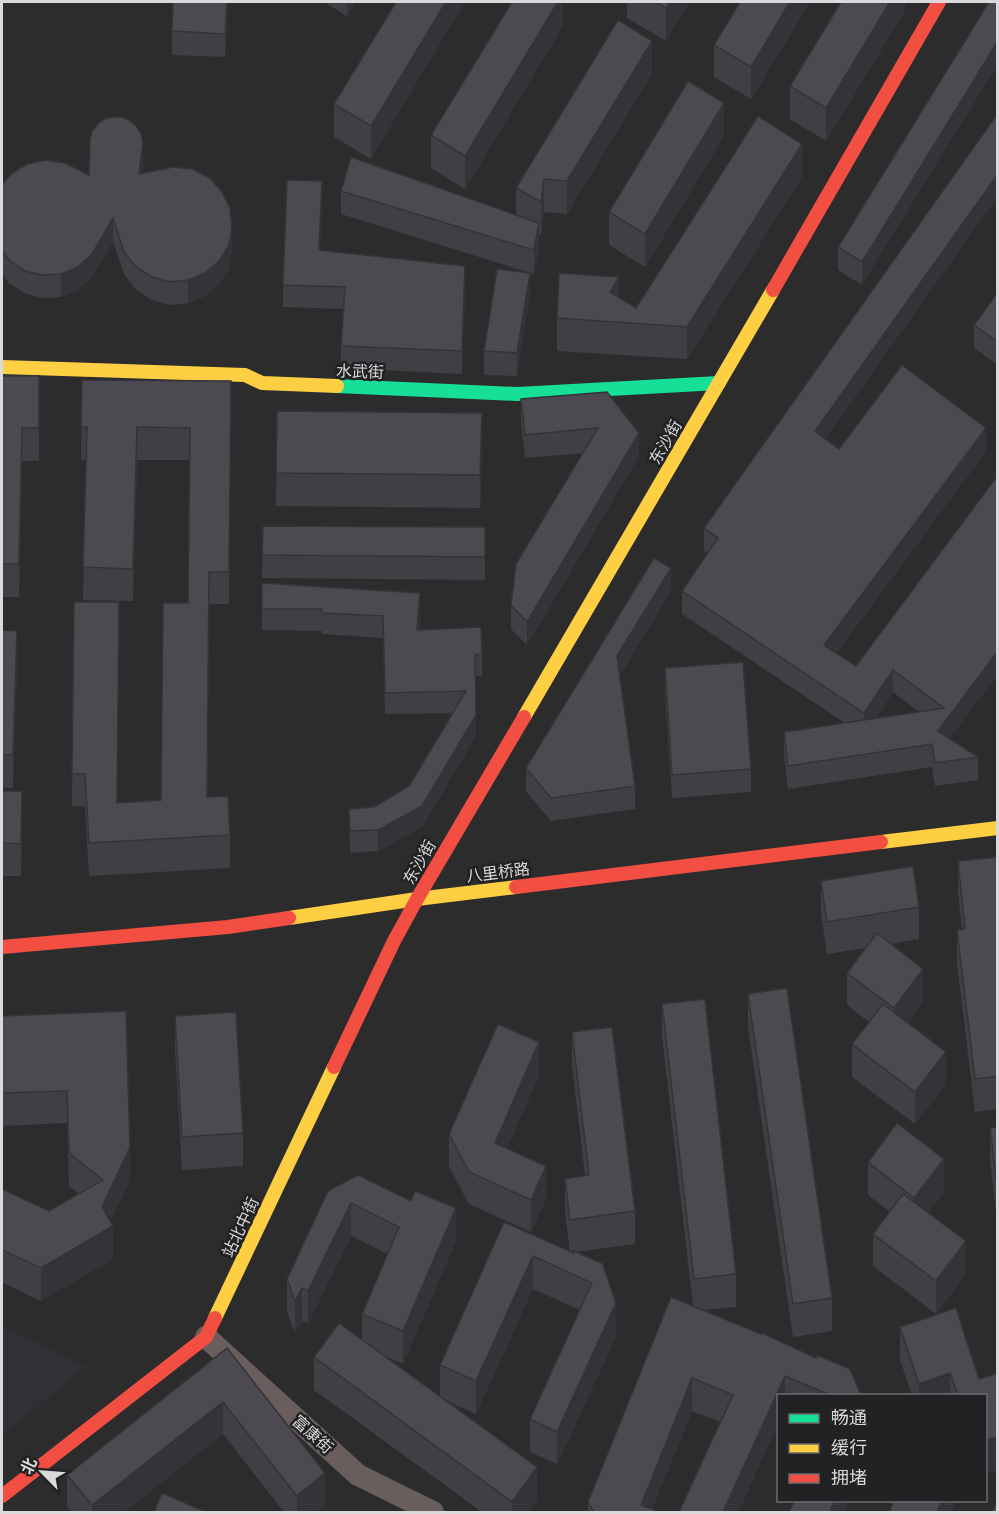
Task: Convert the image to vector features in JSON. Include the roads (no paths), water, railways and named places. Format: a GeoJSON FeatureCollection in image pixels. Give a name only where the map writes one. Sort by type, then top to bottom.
{"type":"FeatureCollection","features":[{"type":"Feature","properties":{"kind":"street","name":"东沙街"},"geometry":{"type":"LineString","coordinates":[[417,899],[939,2]]}},
{"type":"Feature","properties":{"kind":"street","name":"水武街"},"geometry":{"type":"LineString","coordinates":[[2,367],[245,375],[262,383],[516,394],[719,383]]}},
{"type":"Feature","properties":{"kind":"street","name":"八里桥路"},"geometry":{"type":"LineString","coordinates":[[2,947],[228,927],[417,899],[998,828]]}},
{"type":"Feature","properties":{"kind":"street","name":"站北中街"},"geometry":{"type":"LineString","coordinates":[[2,1496],[206,1336],[394,941],[417,899]]}},
{"type":"Feature","properties":{"kind":"street","name":"富康街"},"geometry":{"type":"LineString","coordinates":[[206,1336],[358,1475],[433,1512]]}}]}
